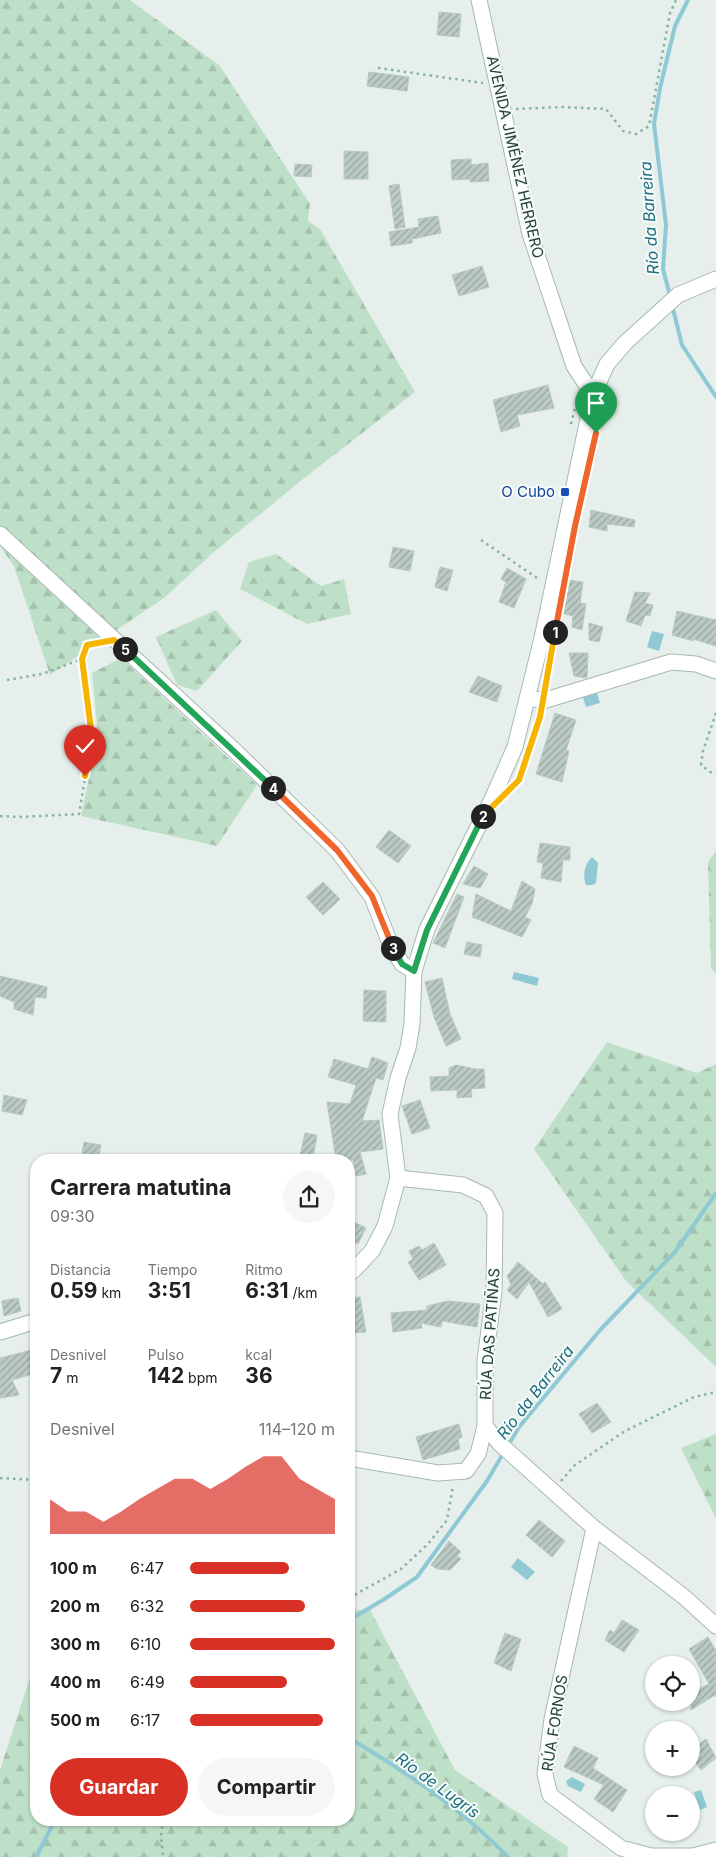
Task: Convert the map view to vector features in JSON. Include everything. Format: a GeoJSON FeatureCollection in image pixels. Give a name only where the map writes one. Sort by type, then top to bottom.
{"type":"FeatureCollection","features":[{"type":"Feature","properties":{"kind":"street","name":"AVENIDA JIMÉNEZ HERRERO"},"geometry":{"type":"LineString","coordinates":[[479,0],[530,234],[574,366],[592,395]]}},
{"type":"Feature","properties":{"kind":"street"},"geometry":{"type":"LineString","coordinates":[[355,1269],[372,1251],[385,1226],[398,1178],[390,1114],[398,1078],[408,1048],[412,1024],[414,971],[427,930],[493,797],[514,747],[542,638],[592,395],[607,364],[625,343],[678,295],[716,279]]}},
{"type":"Feature","properties":{"kind":"street"},"geometry":{"type":"LineString","coordinates":[[0,534],[233,749],[337,850],[372,896],[391,946],[402,964],[414,971]]}},
{"type":"Feature","properties":{"kind":"street"},"geometry":{"type":"LineString","coordinates":[[527,699],[543,700],[671,662],[696,664],[716,671]]}},
{"type":"Feature","properties":{"kind":"street","name":"RÚA DAS PATIÑAS"},"geometry":{"type":"LineString","coordinates":[[398,1178],[463,1185],[486,1196],[495,1213],[494,1292],[485,1360],[485,1426],[478,1454],[466,1471],[455,1472]]}},
{"type":"Feature","properties":{"kind":"street"},"geometry":{"type":"LineString","coordinates":[[0,1332],[30,1323]]}},
{"type":"Feature","properties":{"kind":"street"},"geometry":{"type":"LineString","coordinates":[[485,1426],[500,1444],[594,1528],[683,1596],[716,1626]]}},
{"type":"Feature","properties":{"kind":"street"},"geometry":{"type":"LineString","coordinates":[[355,1459],[438,1473],[455,1472]]}},
{"type":"Feature","properties":{"kind":"street","name":"RÚA FORNOS"},"geometry":{"type":"LineString","coordinates":[[594,1528],[552,1719],[545,1774],[550,1795],[621,1848],[651,1856],[693,1856],[716,1850]]}},
{"type":"Feature","properties":{"kind":"path"},"geometry":{"type":"LineString","coordinates":[[502,110],[562,107],[606,109],[623,131],[636,134],[649,126],[670,13],[676,0]]}},
{"type":"Feature","properties":{"kind":"path"},"geometry":{"type":"LineString","coordinates":[[378,68],[497,84]]}},
{"type":"Feature","properties":{"kind":"path"},"geometry":{"type":"LineString","coordinates":[[481,540],[552,586]]}},
{"type":"Feature","properties":{"kind":"path"},"geometry":{"type":"LineString","coordinates":[[0,816],[79,814],[92,737],[82,659],[87,645],[114,640]]}},
{"type":"Feature","properties":{"kind":"path"},"geometry":{"type":"LineString","coordinates":[[7,680],[42,674],[82,659]]}},
{"type":"Feature","properties":{"kind":"path"},"geometry":{"type":"LineString","coordinates":[[534,735],[543,700]]}},
{"type":"Feature","properties":{"kind":"path"},"geometry":{"type":"LineString","coordinates":[[716,713],[703,751],[701,765],[710,772],[716,773]]}},
{"type":"Feature","properties":{"kind":"path"},"geometry":{"type":"LineString","coordinates":[[512,787],[519,780],[525,762]]}},
{"type":"Feature","properties":{"kind":"path"},"geometry":{"type":"LineString","coordinates":[[553,1491],[575,1465],[625,1431],[694,1397],[716,1392]]}},
{"type":"Feature","properties":{"kind":"path"},"geometry":{"type":"LineString","coordinates":[[355,1595],[401,1569],[428,1544],[447,1520],[452,1502],[455,1472]]}},
{"type":"Feature","properties":{"kind":"path"},"geometry":{"type":"LineString","coordinates":[[0,1478],[30,1480]]}},
{"type":"Feature","properties":{"kind":"path"},"geometry":{"type":"LineString","coordinates":[[162,1826],[163,1857]]}},
{"type":"Feature","properties":{"kind":"green space"},"geometry":{"type":"Polygon","coordinates":[[[0,0],[130,0],[220,66],[310,204],[308,221],[320,229],[415,392],[303,479],[214,552],[164,598],[50,675],[14,566],[0,546],[0,0]]]}},
{"type":"Feature","properties":{"kind":"green space"},"geometry":{"type":"Polygon","coordinates":[[[276,554],[321,586],[344,579],[351,614],[307,624],[240,589],[249,562],[276,554]]]}},
{"type":"Feature","properties":{"kind":"green space"},"geometry":{"type":"Polygon","coordinates":[[[216,610],[242,641],[197,691],[177,685],[156,637],[216,610]]]}},
{"type":"Feature","properties":{"kind":"green space"},"geometry":{"type":"Polygon","coordinates":[[[121,658],[257,785],[217,846],[81,816],[98,735],[92,673],[121,658]]]}},
{"type":"Feature","properties":{"kind":"green space"},"geometry":{"type":"Polygon","coordinates":[[[716,851],[716,974],[711,968],[708,862],[716,851]]]}},
{"type":"Feature","properties":{"kind":"green space"},"geometry":{"type":"Polygon","coordinates":[[[607,1042],[697,1073],[716,1064],[716,1367],[626,1281],[534,1149],[607,1042]]]}},
{"type":"Feature","properties":{"kind":"green space"},"geometry":{"type":"Polygon","coordinates":[[[716,1434],[716,1519],[681,1448],[716,1434]]]}},
{"type":"Feature","properties":{"kind":"green space"},"geometry":{"type":"Polygon","coordinates":[[[355,1610],[370,1610],[455,1770],[568,1847],[567,1857],[0,1857],[0,1770],[30,1678],[30,1826],[355,1826],[355,1610]]]}},
{"type":"Feature","properties":{"kind":"water"},"geometry":{"type":"Polygon","coordinates":[[[652,631],[664,634],[659,651],[647,647],[652,631]]]}},
{"type":"Feature","properties":{"kind":"water"},"geometry":{"type":"Polygon","coordinates":[[[597,693],[600,703],[586,707],[583,697],[597,693]]]}},
{"type":"Feature","properties":{"kind":"water"},"geometry":{"type":"Polygon","coordinates":[[[592,857],[598,863],[596,883],[586,885],[585,870],[592,857]]]}},
{"type":"Feature","properties":{"kind":"water"},"geometry":{"type":"Polygon","coordinates":[[[514,972],[539,978],[537,986],[512,979],[514,972]]]}},
{"type":"Feature","properties":{"kind":"water"},"geometry":{"type":"Polygon","coordinates":[[[518,1558],[535,1572],[527,1580],[511,1567],[518,1558]]]}},
{"type":"Feature","properties":{"kind":"water"},"geometry":{"type":"Polygon","coordinates":[[[572,1777],[585,1784],[581,1792],[568,1786],[566,1781],[572,1777]]]}},
{"type":"Feature","properties":{"kind":"water"},"geometry":{"type":"Polygon","coordinates":[[[700,1790],[707,1807],[700,1810],[700,1790]]]}},
{"type":"Feature","properties":{"kind":"building"},"geometry":{"type":"Polygon","coordinates":[[[439,12],[461,14],[459,37],[437,35],[439,12]]]}},
{"type":"Feature","properties":{"kind":"building"},"geometry":{"type":"Polygon","coordinates":[[[369,72],[409,77],[407,91],[367,86],[369,72]]]}},
{"type":"Feature","properties":{"kind":"building"},"geometry":{"type":"Polygon","coordinates":[[[344,151],[368,152],[368,179],[344,179],[344,151]]]}},
{"type":"Feature","properties":{"kind":"building"},"geometry":{"type":"Polygon","coordinates":[[[471,159],[471,165],[488,163],[489,181],[470,182],[470,179],[452,180],[451,160],[471,159]]]}},
{"type":"Feature","properties":{"kind":"building"},"geometry":{"type":"Polygon","coordinates":[[[295,164],[312,165],[311,177],[294,176],[295,164]]]}},
{"type":"Feature","properties":{"kind":"building"},"geometry":{"type":"Polygon","coordinates":[[[399,184],[405,227],[395,229],[389,186],[399,184]]]}},
{"type":"Feature","properties":{"kind":"building"},"geometry":{"type":"Polygon","coordinates":[[[438,216],[441,233],[412,239],[412,243],[391,246],[389,232],[419,227],[418,219],[438,216]]]}},
{"type":"Feature","properties":{"kind":"building"},"geometry":{"type":"Polygon","coordinates":[[[482,266],[489,287],[459,296],[452,275],[482,266]]]}},
{"type":"Feature","properties":{"kind":"building"},"geometry":{"type":"Polygon","coordinates":[[[548,385],[554,408],[517,415],[520,426],[501,432],[493,400],[548,385]]]}},
{"type":"Feature","properties":{"kind":"building"},"geometry":{"type":"Polygon","coordinates":[[[591,510],[635,520],[634,527],[607,524],[607,531],[589,527],[591,510]]]}},
{"type":"Feature","properties":{"kind":"building"},"geometry":{"type":"Polygon","coordinates":[[[393,547],[414,551],[410,571],[389,567],[393,547]]]}},
{"type":"Feature","properties":{"kind":"building"},"geometry":{"type":"Polygon","coordinates":[[[440,567],[453,570],[447,591],[435,587],[440,567]]]}},
{"type":"Feature","properties":{"kind":"building"},"geometry":{"type":"Polygon","coordinates":[[[507,568],[526,579],[514,608],[499,602],[506,582],[501,579],[507,568]]]}},
{"type":"Feature","properties":{"kind":"building"},"geometry":{"type":"Polygon","coordinates":[[[567,580],[583,582],[580,603],[586,604],[582,630],[572,627],[573,616],[561,613],[567,580]]]}},
{"type":"Feature","properties":{"kind":"building"},"geometry":{"type":"Polygon","coordinates":[[[635,592],[650,593],[645,603],[653,605],[650,616],[645,615],[641,626],[626,621],[635,592]]]}},
{"type":"Feature","properties":{"kind":"building"},"geometry":{"type":"Polygon","coordinates":[[[677,611],[716,620],[716,646],[672,635],[677,611]]]}},
{"type":"Feature","properties":{"kind":"building"},"geometry":{"type":"Polygon","coordinates":[[[589,623],[603,627],[599,642],[589,640],[589,623]]]}},
{"type":"Feature","properties":{"kind":"building"},"geometry":{"type":"Polygon","coordinates":[[[569,653],[588,653],[587,678],[574,676],[569,653]]]}},
{"type":"Feature","properties":{"kind":"building"},"geometry":{"type":"Polygon","coordinates":[[[478,676],[502,686],[497,702],[469,692],[478,676]]]}},
{"type":"Feature","properties":{"kind":"building"},"geometry":{"type":"Polygon","coordinates":[[[555,713],[576,720],[566,750],[569,751],[562,782],[536,774],[555,713]]]}},
{"type":"Feature","properties":{"kind":"building"},"geometry":{"type":"Polygon","coordinates":[[[389,830],[411,846],[398,863],[376,847],[389,830]]]}},
{"type":"Feature","properties":{"kind":"building"},"geometry":{"type":"Polygon","coordinates":[[[540,843],[570,847],[570,860],[563,860],[561,882],[541,878],[543,863],[537,862],[540,843]]]}},
{"type":"Feature","properties":{"kind":"building"},"geometry":{"type":"Polygon","coordinates":[[[474,866],[488,874],[480,888],[463,884],[474,866]]]}},
{"type":"Feature","properties":{"kind":"building"},"geometry":{"type":"Polygon","coordinates":[[[522,881],[535,889],[532,904],[525,917],[531,920],[522,937],[472,917],[476,894],[511,911],[522,881]]]}},
{"type":"Feature","properties":{"kind":"building"},"geometry":{"type":"Polygon","coordinates":[[[323,882],[340,899],[323,915],[306,897],[323,882]]]}},
{"type":"Feature","properties":{"kind":"building"},"geometry":{"type":"Polygon","coordinates":[[[457,894],[464,897],[445,948],[433,943],[457,894]]]}},
{"type":"Feature","properties":{"kind":"building"},"geometry":{"type":"Polygon","coordinates":[[[467,942],[482,945],[480,957],[464,954],[467,942]]]}},
{"type":"Feature","properties":{"kind":"building"},"geometry":{"type":"Polygon","coordinates":[[[0,976],[47,987],[46,998],[35,997],[33,1015],[14,1009],[14,1002],[0,996],[0,976]]]}},
{"type":"Feature","properties":{"kind":"building"},"geometry":{"type":"Polygon","coordinates":[[[442,978],[450,1014],[461,1039],[446,1046],[434,1017],[425,982],[442,978]]]}},
{"type":"Feature","properties":{"kind":"building"},"geometry":{"type":"Polygon","coordinates":[[[364,990],[386,991],[386,1022],[363,1021],[364,990]]]}},
{"type":"Feature","properties":{"kind":"building"},"geometry":{"type":"Polygon","coordinates":[[[372,1057],[388,1063],[383,1080],[376,1078],[362,1121],[379,1120],[383,1149],[360,1152],[366,1174],[356,1176],[355,1154],[335,1154],[327,1102],[350,1104],[356,1085],[328,1077],[334,1059],[368,1069],[372,1057]]]}},
{"type":"Feature","properties":{"kind":"building"},"geometry":{"type":"Polygon","coordinates":[[[456,1065],[484,1069],[485,1088],[471,1089],[472,1097],[457,1098],[457,1090],[431,1091],[430,1077],[449,1076],[449,1068],[456,1065]]]}},
{"type":"Feature","properties":{"kind":"building"},"geometry":{"type":"Polygon","coordinates":[[[4,1095],[27,1100],[22,1115],[2,1111],[4,1095]]]}},
{"type":"Feature","properties":{"kind":"building"},"geometry":{"type":"Polygon","coordinates":[[[420,1100],[430,1128],[412,1134],[402,1106],[420,1100]]]}},
{"type":"Feature","properties":{"kind":"building"},"geometry":{"type":"Polygon","coordinates":[[[305,1133],[317,1135],[314,1154],[300,1154],[305,1133]]]}},
{"type":"Feature","properties":{"kind":"building"},"geometry":{"type":"Polygon","coordinates":[[[84,1142],[101,1145],[99,1154],[82,1153],[84,1142]]]}},
{"type":"Feature","properties":{"kind":"building"},"geometry":{"type":"Polygon","coordinates":[[[355,1222],[366,1228],[358,1244],[355,1242],[355,1222]]]}},
{"type":"Feature","properties":{"kind":"building"},"geometry":{"type":"Polygon","coordinates":[[[434,1243],[446,1265],[419,1280],[408,1262],[413,1259],[409,1251],[419,1246],[422,1250],[434,1243]]]}},
{"type":"Feature","properties":{"kind":"building"},"geometry":{"type":"Polygon","coordinates":[[[518,1262],[543,1284],[545,1282],[562,1309],[548,1317],[529,1282],[517,1299],[507,1290],[511,1285],[507,1276],[518,1262]]]}},
{"type":"Feature","properties":{"kind":"building"},"geometry":{"type":"Polygon","coordinates":[[[355,1297],[360,1297],[366,1332],[355,1333],[355,1297]]]}},
{"type":"Feature","properties":{"kind":"building"},"geometry":{"type":"Polygon","coordinates":[[[18,1298],[21,1311],[4,1316],[2,1301],[18,1298]]]}},
{"type":"Feature","properties":{"kind":"building"},"geometry":{"type":"Polygon","coordinates":[[[448,1301],[480,1304],[477,1327],[442,1321],[441,1327],[421,1323],[422,1328],[393,1332],[391,1313],[427,1310],[427,1306],[448,1301]]]}},
{"type":"Feature","properties":{"kind":"building"},"geometry":{"type":"Polygon","coordinates":[[[30,1350],[30,1375],[12,1380],[19,1395],[0,1398],[0,1358],[30,1350]]]}},
{"type":"Feature","properties":{"kind":"building"},"geometry":{"type":"Polygon","coordinates":[[[597,1403],[611,1422],[592,1433],[579,1414],[597,1403]]]}},
{"type":"Feature","properties":{"kind":"building"},"geometry":{"type":"Polygon","coordinates":[[[459,1424],[462,1437],[458,1439],[460,1449],[423,1460],[416,1437],[459,1424]]]}},
{"type":"Feature","properties":{"kind":"building"},"geometry":{"type":"Polygon","coordinates":[[[539,1520],[565,1541],[552,1557],[526,1535],[539,1520]]]}},
{"type":"Feature","properties":{"kind":"building"},"geometry":{"type":"Polygon","coordinates":[[[449,1541],[461,1552],[457,1556],[461,1559],[450,1570],[437,1569],[431,1565],[449,1541]]]}},
{"type":"Feature","properties":{"kind":"building"},"geometry":{"type":"Polygon","coordinates":[[[622,1620],[639,1630],[624,1652],[605,1640],[610,1630],[614,1633],[622,1620]]]}},
{"type":"Feature","properties":{"kind":"building"},"geometry":{"type":"Polygon","coordinates":[[[505,1633],[521,1639],[511,1671],[494,1663],[505,1633]]]}},
{"type":"Feature","properties":{"kind":"building"},"geometry":{"type":"Polygon","coordinates":[[[708,1637],[716,1651],[716,1697],[715,1695],[700,1704],[700,1688],[709,1684],[700,1668],[700,1656],[693,1656],[689,1649],[708,1637]]]}},
{"type":"Feature","properties":{"kind":"building"},"geometry":{"type":"Polygon","coordinates":[[[706,1739],[716,1758],[701,1770],[700,1769],[700,1743],[706,1739]]]}},
{"type":"Feature","properties":{"kind":"building"},"geometry":{"type":"Polygon","coordinates":[[[574,1746],[598,1758],[593,1768],[627,1790],[613,1812],[594,1799],[604,1785],[564,1767],[574,1746]]]}},
{"type":"Feature","properties":{"kind":"waterway","name":"Río da Barreira"},"geometry":{"type":"LineString","coordinates":[[670,296],[663,269],[666,225],[654,124],[660,88],[675,26],[688,0]]}},
{"type":"Feature","properties":{"kind":"waterway","name":"Río da Barreira"},"geometry":{"type":"LineString","coordinates":[[672,305],[682,345],[716,397]]}},
{"type":"Feature","properties":{"kind":"waterway","name":"Río da Barreira"},"geometry":{"type":"LineString","coordinates":[[508,1446],[519,1427],[601,1329],[675,1252],[716,1193]]}},
{"type":"Feature","properties":{"kind":"waterway","name":"Río da Barreira"},"geometry":{"type":"LineString","coordinates":[[355,1616],[417,1577],[487,1481],[504,1452]]}},
{"type":"Feature","properties":{"kind":"waterway","name":"Río de Lugrís"},"geometry":{"type":"LineString","coordinates":[[355,1742],[453,1807],[508,1857]]}},
{"type":"Feature","properties":{"kind":"waterway","name":"Río da Barreira"},"geometry":{"type":"LineString","coordinates":[[36,1857],[52,1826]]}},
{"type":"Feature","properties":{"kind":"place","name":"O Cubo"},"geometry":{"type":"Point","coordinates":[565,492]}},
{"type":"Feature","properties":{"kind":"route"},"geometry":{"type":"LineString","coordinates":[[85,776],[92,737],[82,659],[87,645],[114,640],[233,749],[337,850],[372,896],[391,946],[402,964],[414,971],[427,930],[446,888],[485,813],[519,780],[540,717],[567,564],[596,433]]}}]}
